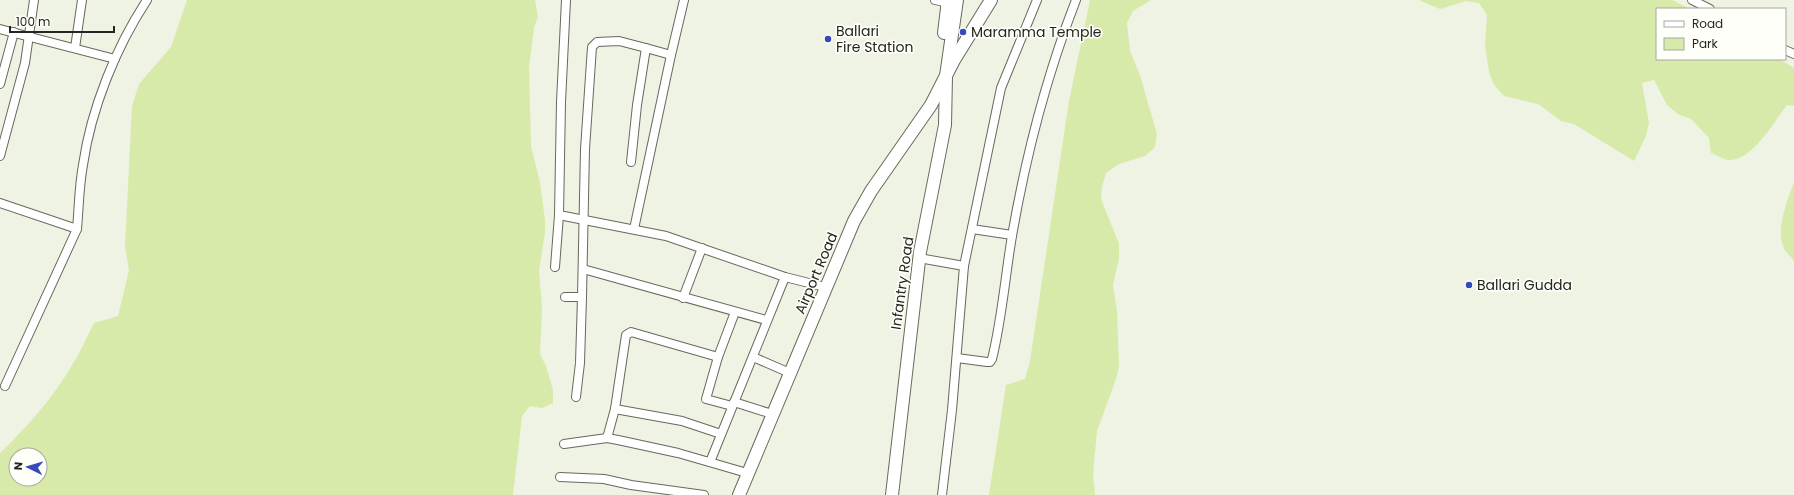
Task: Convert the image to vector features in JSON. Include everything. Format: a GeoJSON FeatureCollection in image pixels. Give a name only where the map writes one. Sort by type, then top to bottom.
{"type":"FeatureCollection","features":[{"type":"Feature","properties":{"kind":"street"},"geometry":{"type":"LineString","coordinates":[[0,156],[25,63],[34,0]]}},
{"type":"Feature","properties":{"kind":"street"},"geometry":{"type":"LineString","coordinates":[[75,48],[82,0]]}},
{"type":"Feature","properties":{"kind":"street"},"geometry":{"type":"LineString","coordinates":[[5,386],[77,229],[83,163],[94,117],[115,59],[147,0]]}},
{"type":"Feature","properties":{"kind":"street"},"geometry":{"type":"LineString","coordinates":[[555,266],[559,215],[561,102],[566,0]]}},
{"type":"Feature","properties":{"kind":"street"},"geometry":{"type":"LineString","coordinates":[[634,229],[684,0]]}},
{"type":"Feature","properties":{"kind":"street"},"geometry":{"type":"LineString","coordinates":[[935,0],[951,1]]}},
{"type":"Feature","properties":{"kind":"street","name":"Airport Road"},"geometry":{"type":"LineString","coordinates":[[739,495],[825,287],[861,209],[931,105],[942,83],[991,0]]}},
{"type":"Feature","properties":{"kind":"street"},"geometry":{"type":"LineString","coordinates":[[942,495],[957,358],[964,266],[1001,88],[1037,0]]}},
{"type":"Feature","properties":{"kind":"street"},"geometry":{"type":"LineString","coordinates":[[957,358],[987,362],[990,362],[992,359],[1012,235],[1034,131],[1057,49],[1076,0]]}},
{"type":"Feature","properties":{"kind":"street"},"geometry":{"type":"LineString","coordinates":[[1692,0],[1708,8]]}},
{"type":"Feature","properties":{"kind":"street"},"geometry":{"type":"LineString","coordinates":[[942,83],[948,63],[951,1]]}},
{"type":"Feature","properties":{"kind":"street"},"geometry":{"type":"LineString","coordinates":[[942,83],[951,1]]}},
{"type":"Feature","properties":{"kind":"street"},"geometry":{"type":"LineString","coordinates":[[0,29],[29,35],[115,59]]}},
{"type":"Feature","properties":{"kind":"street"},"geometry":{"type":"LineString","coordinates":[[0,84],[14,32]]}},
{"type":"Feature","properties":{"kind":"street"},"geometry":{"type":"LineString","coordinates":[[576,397],[580,363],[585,149],[592,47],[597,42],[619,41],[671,55]]}},
{"type":"Feature","properties":{"kind":"street"},"geometry":{"type":"LineString","coordinates":[[631,162],[637,105],[646,48]]}},
{"type":"Feature","properties":{"kind":"street","name":"Infantry Road"},"geometry":{"type":"LineString","coordinates":[[892,495],[919,258],[945,126],[947,102],[942,83]]}},
{"type":"Feature","properties":{"kind":"street","name":"Infantry Road"},"geometry":{"type":"LineString","coordinates":[[884,495],[912,255],[937,131],[942,83]]}},
{"type":"Feature","properties":{"kind":"street"},"geometry":{"type":"LineString","coordinates":[[0,203],[77,229]]}},
{"type":"Feature","properties":{"kind":"street"},"geometry":{"type":"LineString","coordinates":[[559,215],[666,236],[785,277],[825,287]]}},
{"type":"Feature","properties":{"kind":"street"},"geometry":{"type":"LineString","coordinates":[[972,229],[1012,235]]}},
{"type":"Feature","properties":{"kind":"street"},"geometry":{"type":"LineString","coordinates":[[684,298],[702,248]]}},
{"type":"Feature","properties":{"kind":"street"},"geometry":{"type":"LineString","coordinates":[[919,258],[964,266]]}},
{"type":"Feature","properties":{"kind":"street"},"geometry":{"type":"LineString","coordinates":[[583,269],[766,320]]}},
{"type":"Feature","properties":{"kind":"street"},"geometry":{"type":"LineString","coordinates":[[710,462],[753,357],[766,320],[785,277]]}},
{"type":"Feature","properties":{"kind":"street"},"geometry":{"type":"LineString","coordinates":[[565,297],[582,297]]}},
{"type":"Feature","properties":{"kind":"street"},"geometry":{"type":"LineString","coordinates":[[735,312],[718,357],[706,399],[772,414]]}},
{"type":"Feature","properties":{"kind":"street"},"geometry":{"type":"LineString","coordinates":[[607,438],[615,409],[626,335],[631,332],[718,357]]}},
{"type":"Feature","properties":{"kind":"street"},"geometry":{"type":"LineString","coordinates":[[753,357],[790,373]]}},
{"type":"Feature","properties":{"kind":"street"},"geometry":{"type":"LineString","coordinates":[[615,409],[682,421],[721,434]]}},
{"type":"Feature","properties":{"kind":"street"},"geometry":{"type":"LineString","coordinates":[[564,444],[607,438],[678,453],[747,473]]}},
{"type":"Feature","properties":{"kind":"street"},"geometry":{"type":"LineString","coordinates":[[560,477],[604,479],[631,485],[704,495]]}},
{"type":"Feature","properties":{"kind":"green space"},"geometry":{"type":"Polygon","coordinates":[[[187,0],[535,0],[538,17],[534,28],[529,67],[531,146],[540,182],[545,220],[545,233],[539,271],[542,308],[540,354],[546,366],[553,390],[553,403],[542,408],[530,406],[522,416],[513,495],[0,495],[0,453],[29,423],[64,379],[94,323],[118,316],[129,270],[125,247],[132,106],[139,84],[171,47],[187,0]]]}},
{"type":"Feature","properties":{"kind":"green space"},"geometry":{"type":"Polygon","coordinates":[[[1090,0],[1151,0],[1133,11],[1127,23],[1130,51],[1140,75],[1157,134],[1155,147],[1145,156],[1119,164],[1106,173],[1102,186],[1101,199],[1119,244],[1119,258],[1113,285],[1117,311],[1119,366],[1116,379],[1097,431],[1093,474],[1095,495],[989,495],[1006,385],[1025,379],[1030,361],[1069,101],[1090,0]]]}},
{"type":"Feature","properties":{"kind":"green space"},"geometry":{"type":"Polygon","coordinates":[[[1419,0],[1672,0],[1688,8],[1656,8],[1656,60],[1781,60],[1794,68],[1794,106],[1787,105],[1755,147],[1739,158],[1729,160],[1711,153],[1709,138],[1691,119],[1678,114],[1667,105],[1654,80],[1642,83],[1649,123],[1646,136],[1634,161],[1574,124],[1561,121],[1538,104],[1504,96],[1494,85],[1489,72],[1485,45],[1487,15],[1479,3],[1466,1],[1440,9],[1419,0]]]}},
{"type":"Feature","properties":{"kind":"green space"},"geometry":{"type":"Polygon","coordinates":[[[1794,182],[1794,261],[1784,248],[1781,239],[1781,231],[1784,213],[1794,182]]]}},
{"type":"Feature","properties":{"kind":"place","name":"Maramma Temple"},"geometry":{"type":"Point","coordinates":[963,32]}},
{"type":"Feature","properties":{"kind":"place","name":"Ballari Fire Station"},"geometry":{"type":"Point","coordinates":[828,39]}},
{"type":"Feature","properties":{"kind":"place","name":"Ballari Gudda"},"geometry":{"type":"Point","coordinates":[1469,285]}}]}
